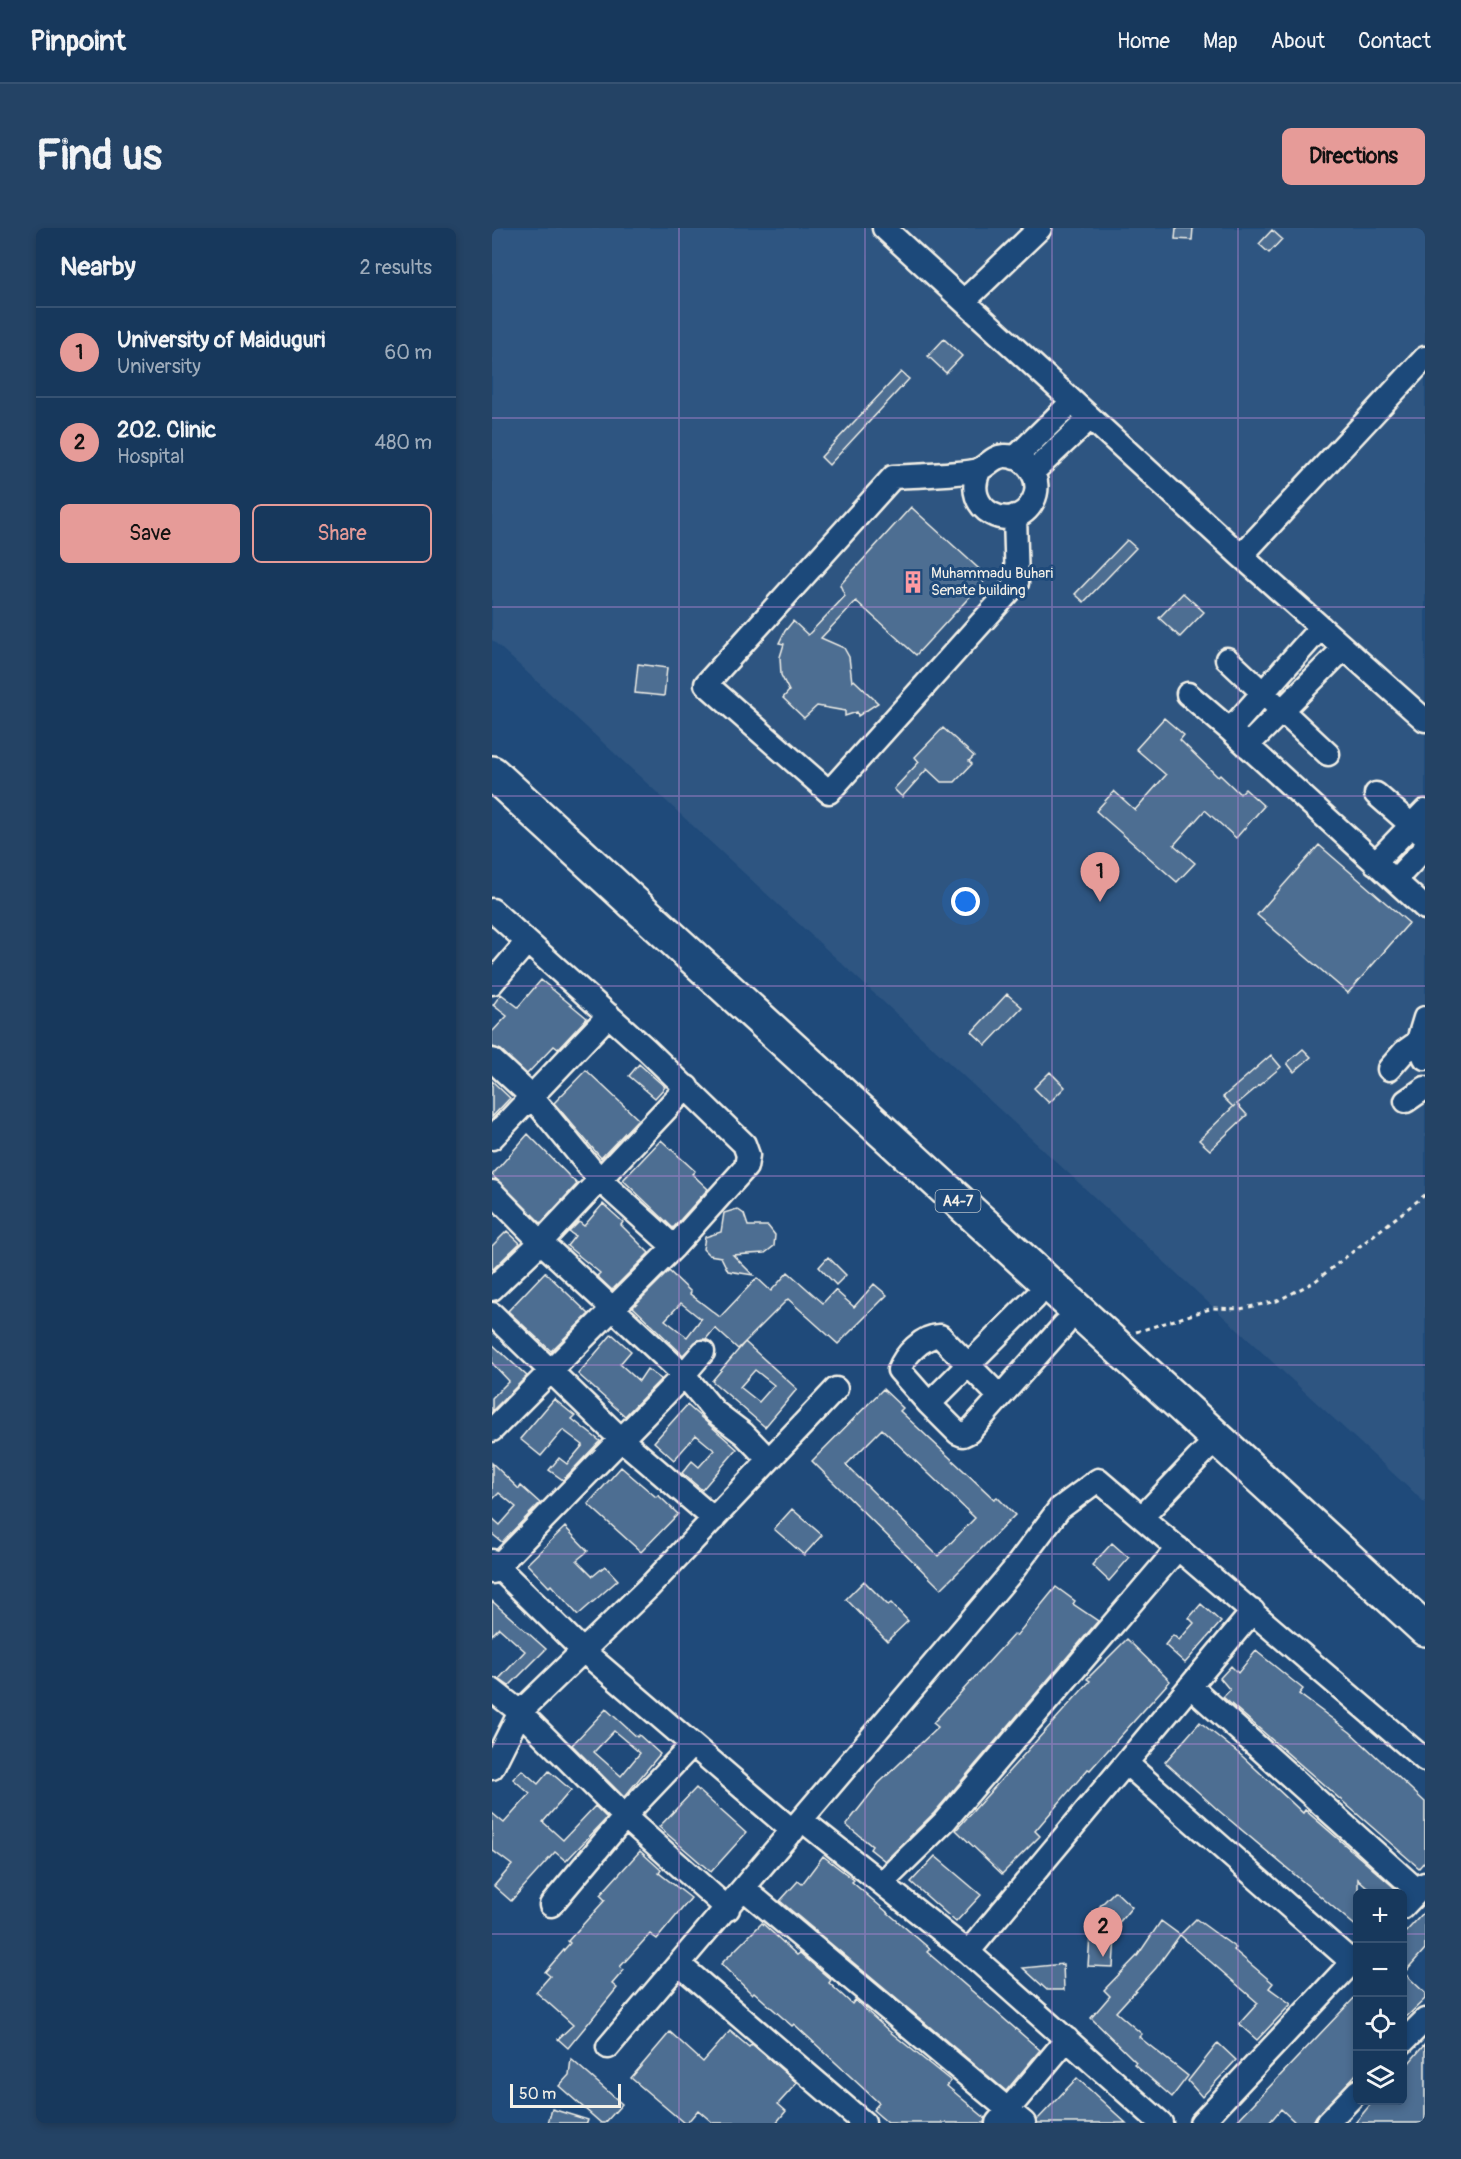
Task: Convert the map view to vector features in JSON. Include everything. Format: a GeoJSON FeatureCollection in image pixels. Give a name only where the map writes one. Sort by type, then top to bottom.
{"type":"FeatureCollection","features":[{"type":"Feature","properties":{"kind":"highway","name":"A4-7"},"geometry":{"type":"LineString","coordinates":[[492,773],[1425,1629]]}},
{"type":"Feature","properties":{"kind":"highway","name":"A4-7"},"geometry":{"type":"LineString","coordinates":[[492,803],[1425,1654]]}},
{"type":"Feature","properties":{"kind":"street"},"geometry":{"type":"LineString","coordinates":[[884,228],[1241,556],[1425,720]]}},
{"type":"Feature","properties":{"kind":"street"},"geometry":{"type":"LineString","coordinates":[[964,302],[1040,228]]}},
{"type":"Feature","properties":{"kind":"street"},"geometry":{"type":"LineString","coordinates":[[1241,556],[1425,358]]}},
{"type":"Feature","properties":{"kind":"street"},"geometry":{"type":"LineString","coordinates":[[1015,458],[1072,402]]}},
{"type":"Feature","properties":{"kind":"street"},"geometry":{"type":"LineString","coordinates":[[1033,472],[1090,418]]}},
{"type":"Feature","properties":{"kind":"street"},"geometry":{"type":"LineString","coordinates":[[980,469],[974,487],[981,506],[996,516],[1016,516],[1024,512],[1035,498],[1037,489],[1033,472],[1015,458],[996,458],[980,469],[893,477],[706,684],[829,792],[1017,583],[1016,516]]}},
{"type":"Feature","properties":{"kind":"street"},"geometry":{"type":"LineString","coordinates":[[1230,730],[1321,627]]}},
{"type":"Feature","properties":{"kind":"street"},"geometry":{"type":"LineString","coordinates":[[1247,746],[1344,648]]}},
{"type":"Feature","properties":{"kind":"street"},"geometry":{"type":"LineString","coordinates":[[1227,659],[1328,754]]}},
{"type":"Feature","properties":{"kind":"street"},"geometry":{"type":"LineString","coordinates":[[1188,694],[1425,908]]}},
{"type":"Feature","properties":{"kind":"street"},"geometry":{"type":"LineString","coordinates":[[1375,863],[1421,824],[1376,794]]}},
{"type":"Feature","properties":{"kind":"street"},"geometry":{"type":"LineString","coordinates":[[1395,880],[1425,848]]}},
{"type":"Feature","properties":{"kind":"street"},"geometry":{"type":"LineString","coordinates":[[492,910],[687,1087],[744,1144],[748,1155],[746,1167],[674,1247],[492,1430]]}},
{"type":"Feature","properties":{"kind":"street"},"geometry":{"type":"LineString","coordinates":[[492,983],[526,942]]}},
{"type":"Feature","properties":{"kind":"street"},"geometry":{"type":"LineString","coordinates":[[492,1137],[609,1015]]}},
{"type":"Feature","properties":{"kind":"street"},"geometry":{"type":"LineString","coordinates":[[1389,1069],[1404,1052],[1423,1045],[1425,1018]]}},
{"type":"Feature","properties":{"kind":"street"},"geometry":{"type":"LineString","coordinates":[[492,1060],[531,1096],[600,1180],[674,1247]]}},
{"type":"Feature","properties":{"kind":"street"},"geometry":{"type":"LineString","coordinates":[[492,1289],[541,1242],[687,1087]]}},
{"type":"Feature","properties":{"kind":"street"},"geometry":{"type":"LineString","coordinates":[[1406,1101],[1425,1088]]}},
{"type":"Feature","properties":{"kind":"street"},"geometry":{"type":"LineString","coordinates":[[492,1192],[611,1309],[684,1375],[715,1412],[744,1434],[769,1460]]}},
{"type":"Feature","properties":{"kind":"street"},"geometry":{"type":"LineString","coordinates":[[929,1404],[1035,1298]]}},
{"type":"Feature","properties":{"kind":"street"},"geometry":{"type":"LineString","coordinates":[[492,1314],[622,1440],[714,1519]]}},
{"type":"Feature","properties":{"kind":"street"},"geometry":{"type":"LineString","coordinates":[[1000,1397],[940,1336],[924,1339],[901,1364],[899,1370],[929,1404],[958,1433],[963,1435],[969,1432],[1064,1325]]}},
{"type":"Feature","properties":{"kind":"street"},"geometry":{"type":"LineString","coordinates":[[703,1352],[622,1440],[494,1566],[582,1650],[692,1745],[797,1826],[883,1882],[968,1952],[1161,2123]]}},
{"type":"Feature","properties":{"kind":"street"},"geometry":{"type":"LineString","coordinates":[[492,1768],[520,1712],[650,1586],[836,1389]]}},
{"type":"Feature","properties":{"kind":"street"},"geometry":{"type":"LineString","coordinates":[[1142,1517],[1204,1452]]}},
{"type":"Feature","properties":{"kind":"street"},"geometry":{"type":"LineString","coordinates":[[608,2047],[728,1909],[1011,1573],[1059,1509],[1098,1480],[1425,1760]]}},
{"type":"Feature","properties":{"kind":"street"},"geometry":{"type":"LineString","coordinates":[[883,1882],[944,1822],[1178,1548]]}},
{"type":"Feature","properties":{"kind":"street"},"geometry":{"type":"LineString","coordinates":[[968,1952],[1253,1611]]}},
{"type":"Feature","properties":{"kind":"street"},"geometry":{"type":"LineString","coordinates":[[1190,1686],[1422,1887],[1407,1903]]}},
{"type":"Feature","properties":{"kind":"street"},"geometry":{"type":"LineString","coordinates":[[492,1690],[520,1712],[625,1817],[728,1909]]}},
{"type":"Feature","properties":{"kind":"street"},"geometry":{"type":"LineString","coordinates":[[551,1905],[625,1817],[692,1745]]}},
{"type":"Feature","properties":{"kind":"street"},"geometry":{"type":"LineString","coordinates":[[1126,1763],[1353,1957]]}},
{"type":"Feature","properties":{"kind":"street"},"geometry":{"type":"LineString","coordinates":[[744,1889],[1009,2118],[1067,2039]]}},
{"type":"Feature","properties":{"kind":"street"},"geometry":{"type":"LineString","coordinates":[[1201,2123],[1353,1961]]}},
{"type":"Feature","properties":{"kind":"street"},"geometry":{"type":"LineString","coordinates":[[680,1965],[864,2123]]}},
{"type":"Feature","properties":{"kind":"street"},"geometry":{"type":"LineString","coordinates":[[1407,2038],[1425,2020]]}},
{"type":"Feature","properties":{"kind":"street"},"geometry":{"type":"LineString","coordinates":[[1327,2123],[1353,2096]]}},
{"type":"Feature","properties":{"kind":"path"},"geometry":{"type":"LineString","coordinates":[[1111,1341],[1213,1308],[1240,1309],[1277,1301],[1314,1282],[1425,1195]]}},
{"type":"Feature","properties":{"kind":"shaded area"},"geometry":{"type":"Polygon","coordinates":[[[492,228],[1425,228],[1425,1503],[492,640],[492,228]]]}},
{"type":"Feature","properties":{"kind":"building"},"geometry":{"type":"Polygon","coordinates":[[[1176,228],[1193,228],[1192,240],[1175,239],[1176,228]]]}},
{"type":"Feature","properties":{"kind":"building"},"geometry":{"type":"Polygon","coordinates":[[[1272,230],[1282,239],[1269,253],[1259,244],[1272,230]]]}},
{"type":"Feature","properties":{"kind":"building"},"geometry":{"type":"Polygon","coordinates":[[[944,339],[962,356],[946,373],[928,356],[944,339]]]}},
{"type":"Feature","properties":{"kind":"building"},"geometry":{"type":"Polygon","coordinates":[[[901,372],[909,379],[829,465],[821,457],[901,372]]]}},
{"type":"Feature","properties":{"kind":"building","name":"Muhammadu Buhari Senate building"},"geometry":{"type":"Polygon","coordinates":[[[911,507],[988,577],[916,655],[856,601],[821,638],[844,648],[849,657],[852,682],[854,680],[878,703],[858,716],[857,712],[845,716],[845,711],[817,706],[804,718],[783,698],[789,691],[781,675],[780,657],[784,644],[779,643],[785,631],[793,621],[808,635],[845,596],[840,585],[911,507]]]}},
{"type":"Feature","properties":{"kind":"building"},"geometry":{"type":"Polygon","coordinates":[[[1127,540],[1136,548],[1084,602],[1075,594],[1127,540]]]}},
{"type":"Feature","properties":{"kind":"building"},"geometry":{"type":"Polygon","coordinates":[[[1183,593],[1204,612],[1180,637],[1159,618],[1183,593]]]}},
{"type":"Feature","properties":{"kind":"building"},"geometry":{"type":"Polygon","coordinates":[[[638,664],[667,668],[664,696],[635,693],[638,664]]]}},
{"type":"Feature","properties":{"kind":"building"},"geometry":{"type":"Polygon","coordinates":[[[1164,718],[1184,735],[1180,740],[1218,777],[1220,775],[1240,794],[1245,789],[1264,806],[1236,838],[1205,810],[1174,845],[1195,863],[1177,882],[1096,811],[1114,791],[1135,810],[1166,775],[1136,749],[1164,718]]]}},
{"type":"Feature","properties":{"kind":"building"},"geometry":{"type":"Polygon","coordinates":[[[943,728],[974,756],[969,761],[972,764],[955,782],[941,782],[927,769],[902,797],[894,789],[919,762],[915,757],[943,728]]]}},
{"type":"Feature","properties":{"kind":"building"},"geometry":{"type":"Polygon","coordinates":[[[1319,845],[1409,923],[1348,993],[1257,915],[1319,845]]]}},
{"type":"Feature","properties":{"kind":"building"},"geometry":{"type":"Polygon","coordinates":[[[541,980],[587,1018],[558,1049],[554,1046],[527,1074],[501,1050],[492,1047],[492,1032],[507,1016],[493,1005],[501,994],[518,1007],[541,980]]]}},
{"type":"Feature","properties":{"kind":"building"},"geometry":{"type":"Polygon","coordinates":[[[1007,994],[1022,1007],[986,1045],[972,1032],[1007,994]]]}},
{"type":"Feature","properties":{"kind":"building"},"geometry":{"type":"Polygon","coordinates":[[[1303,1049],[1311,1057],[1294,1072],[1287,1063],[1303,1049]]]}},
{"type":"Feature","properties":{"kind":"building"},"geometry":{"type":"Polygon","coordinates":[[[1271,1055],[1281,1067],[1237,1104],[1247,1115],[1210,1150],[1199,1140],[1233,1107],[1223,1097],[1271,1055]]]}},
{"type":"Feature","properties":{"kind":"building"},"geometry":{"type":"Polygon","coordinates":[[[639,1064],[665,1087],[655,1098],[629,1076],[639,1064]]]}},
{"type":"Feature","properties":{"kind":"building"},"geometry":{"type":"Polygon","coordinates":[[[586,1070],[638,1119],[601,1158],[554,1103],[586,1070]]]}},
{"type":"Feature","properties":{"kind":"building"},"geometry":{"type":"Polygon","coordinates":[[[1050,1072],[1065,1087],[1049,1103],[1034,1088],[1050,1072]]]}},
{"type":"Feature","properties":{"kind":"building"},"geometry":{"type":"Polygon","coordinates":[[[492,1081],[510,1098],[492,1117],[492,1081]]]}},
{"type":"Feature","properties":{"kind":"building"},"geometry":{"type":"Polygon","coordinates":[[[528,1134],[577,1184],[541,1223],[492,1175],[528,1134]]]}},
{"type":"Feature","properties":{"kind":"building"},"geometry":{"type":"Polygon","coordinates":[[[661,1140],[695,1171],[692,1174],[708,1189],[673,1228],[623,1180],[661,1140]]]}},
{"type":"Feature","properties":{"kind":"building"},"geometry":{"type":"Polygon","coordinates":[[[603,1204],[623,1222],[621,1225],[649,1253],[612,1290],[597,1276],[600,1273],[567,1246],[575,1236],[569,1232],[579,1222],[584,1226],[603,1204]]]}},
{"type":"Feature","properties":{"kind":"building"},"geometry":{"type":"Polygon","coordinates":[[[737,1209],[744,1214],[748,1226],[768,1226],[775,1235],[774,1246],[765,1253],[733,1255],[753,1275],[728,1271],[721,1257],[709,1255],[703,1249],[705,1237],[721,1232],[724,1213],[737,1209]]]}},
{"type":"Feature","properties":{"kind":"building"},"geometry":{"type":"Polygon","coordinates":[[[507,1231],[520,1243],[492,1270],[492,1246],[507,1231]]]}},
{"type":"Feature","properties":{"kind":"building"},"geometry":{"type":"Polygon","coordinates":[[[828,1257],[846,1275],[836,1285],[819,1267],[828,1257]]]}},
{"type":"Feature","properties":{"kind":"building"},"geometry":{"type":"Polygon","coordinates":[[[669,1271],[691,1292],[690,1294],[720,1317],[757,1278],[771,1291],[788,1272],[823,1303],[835,1290],[854,1307],[874,1284],[887,1295],[838,1344],[788,1299],[738,1349],[715,1328],[706,1339],[698,1340],[683,1355],[633,1307],[669,1271]],[[681,1303],[665,1320],[687,1337],[701,1319],[681,1303]]]}},
{"type":"Feature","properties":{"kind":"building"},"geometry":{"type":"Polygon","coordinates":[[[545,1272],[589,1314],[551,1351],[508,1311],[545,1272]]]}},
{"type":"Feature","properties":{"kind":"building"},"geometry":{"type":"Polygon","coordinates":[[[612,1334],[631,1351],[620,1364],[639,1381],[647,1369],[661,1379],[625,1416],[578,1374],[612,1334]]]}},
{"type":"Feature","properties":{"kind":"building"},"geometry":{"type":"Polygon","coordinates":[[[745,1342],[797,1389],[765,1427],[712,1381],[745,1342]],[[755,1370],[740,1387],[759,1402],[774,1385],[755,1370]]]}},
{"type":"Feature","properties":{"kind":"building"},"geometry":{"type":"Polygon","coordinates":[[[492,1344],[527,1376],[492,1411],[492,1398],[509,1381],[492,1363],[492,1344]]]}},
{"type":"Feature","properties":{"kind":"building"},"geometry":{"type":"Polygon","coordinates":[[[883,1389],[903,1408],[900,1411],[994,1499],[997,1497],[1015,1515],[941,1589],[812,1461],[883,1389]],[[882,1429],[846,1465],[938,1556],[975,1518],[882,1429]]]}},
{"type":"Feature","properties":{"kind":"building"},"geometry":{"type":"Polygon","coordinates":[[[554,1399],[575,1416],[572,1419],[600,1441],[563,1480],[549,1470],[559,1458],[567,1464],[583,1445],[563,1430],[541,1456],[520,1439],[554,1399]]]}},
{"type":"Feature","properties":{"kind":"building"},"geometry":{"type":"Polygon","coordinates":[[[687,1405],[737,1449],[702,1490],[682,1473],[692,1461],[699,1467],[714,1450],[696,1435],[674,1460],[654,1442],[687,1405]]]}},
{"type":"Feature","properties":{"kind":"building"},"geometry":{"type":"Polygon","coordinates":[[[492,1463],[519,1489],[521,1486],[540,1503],[502,1542],[492,1534],[492,1518],[500,1525],[516,1507],[499,1493],[492,1500],[492,1463]]]}},
{"type":"Feature","properties":{"kind":"building"},"geometry":{"type":"Polygon","coordinates":[[[621,1467],[656,1497],[658,1495],[678,1514],[641,1552],[588,1504],[621,1467]]]}},
{"type":"Feature","properties":{"kind":"building"},"geometry":{"type":"Polygon","coordinates":[[[792,1509],[822,1535],[804,1555],[774,1529],[792,1509]]]}},
{"type":"Feature","properties":{"kind":"building"},"geometry":{"type":"Polygon","coordinates":[[[565,1527],[588,1551],[577,1560],[593,1576],[605,1566],[618,1580],[578,1615],[551,1585],[549,1587],[527,1564],[565,1527]]]}},
{"type":"Feature","properties":{"kind":"building"},"geometry":{"type":"Polygon","coordinates":[[[1112,1543],[1129,1558],[1109,1581],[1092,1565],[1112,1543]]]}},
{"type":"Feature","properties":{"kind":"building"},"geometry":{"type":"Polygon","coordinates":[[[864,1581],[888,1605],[891,1603],[908,1621],[887,1641],[846,1599],[864,1581]]]}},
{"type":"Feature","properties":{"kind":"building"},"geometry":{"type":"Polygon","coordinates":[[[1056,1587],[1075,1601],[1073,1604],[1098,1621],[934,1813],[885,1861],[870,1849],[872,1846],[846,1825],[879,1783],[938,1727],[933,1723],[1014,1634],[1016,1636],[1056,1587]]]}},
{"type":"Feature","properties":{"kind":"building"},"geometry":{"type":"Polygon","coordinates":[[[492,1601],[546,1649],[509,1686],[499,1679],[525,1651],[499,1628],[492,1635],[492,1601]]]}},
{"type":"Feature","properties":{"kind":"building"},"geometry":{"type":"Polygon","coordinates":[[[1201,1604],[1221,1622],[1185,1663],[1165,1645],[1173,1635],[1179,1640],[1194,1623],[1189,1618],[1201,1604]]]}},
{"type":"Feature","properties":{"kind":"building"},"geometry":{"type":"Polygon","coordinates":[[[1127,1639],[1170,1681],[1090,1770],[1088,1769],[1035,1831],[1040,1836],[1002,1874],[956,1830],[1090,1681],[1087,1679],[1127,1639]]]}},
{"type":"Feature","properties":{"kind":"building"},"geometry":{"type":"Polygon","coordinates":[[[1256,1651],[1303,1689],[1299,1694],[1350,1732],[1425,1802],[1425,1861],[1419,1868],[1223,1697],[1230,1690],[1220,1678],[1231,1666],[1238,1673],[1256,1651]]]}},
{"type":"Feature","properties":{"kind":"building"},"geometry":{"type":"Polygon","coordinates":[[[606,1709],[660,1754],[624,1797],[572,1745],[606,1709]],[[614,1731],[594,1752],[621,1776],[640,1753],[614,1731]]]}},
{"type":"Feature","properties":{"kind":"building"},"geometry":{"type":"Polygon","coordinates":[[[1200,1722],[1242,1756],[1303,1813],[1305,1810],[1396,1889],[1369,1889],[1358,1879],[1358,1889],[1353,1889],[1353,1924],[1218,1810],[1165,1762],[1200,1722]]]}},
{"type":"Feature","properties":{"kind":"building"},"geometry":{"type":"Polygon","coordinates":[[[522,1770],[538,1784],[549,1771],[571,1790],[543,1822],[563,1840],[595,1806],[607,1818],[566,1861],[555,1852],[511,1901],[494,1886],[512,1865],[492,1850],[492,1813],[504,1823],[530,1794],[513,1779],[522,1770]]]}},
{"type":"Feature","properties":{"kind":"building"},"geometry":{"type":"Polygon","coordinates":[[[696,1788],[746,1833],[711,1872],[659,1827],[696,1788]]]}},
{"type":"Feature","properties":{"kind":"building"},"geometry":{"type":"Polygon","coordinates":[[[640,1851],[661,1870],[659,1873],[691,1898],[657,1939],[650,1934],[620,1967],[624,1970],[612,1984],[617,1988],[568,2048],[558,2039],[573,2025],[536,1992],[550,1976],[545,1972],[570,1943],[568,1941],[605,1900],[600,1895],[640,1851]]]}},
{"type":"Feature","properties":{"kind":"building"},"geometry":{"type":"Polygon","coordinates":[[[823,1856],[854,1880],[852,1882],[930,1949],[927,1952],[1040,2050],[1006,2091],[780,1901],[798,1881],[802,1884],[823,1856]]]}},
{"type":"Feature","properties":{"kind":"building"},"geometry":{"type":"Polygon","coordinates":[[[935,1856],[981,1895],[956,1922],[911,1882],[935,1856]]]}},
{"type":"Feature","properties":{"kind":"building"},"geometry":{"type":"Polygon","coordinates":[[[1115,1891],[1132,1907],[1117,1925],[1100,1906],[1115,1891]]]}},
{"type":"Feature","properties":{"kind":"building"},"geometry":{"type":"Polygon","coordinates":[[[1425,1911],[1425,1949],[1407,1970],[1407,1943],[1407,1931],[1425,1911]]]}},
{"type":"Feature","properties":{"kind":"building"},"geometry":{"type":"Polygon","coordinates":[[[1196,1919],[1236,1948],[1234,1950],[1273,1983],[1269,1988],[1291,2004],[1257,2040],[1239,2024],[1258,2003],[1180,1935],[1196,1919]]]}},
{"type":"Feature","properties":{"kind":"building"},"geometry":{"type":"Polygon","coordinates":[[[1161,1921],[1180,1935],[1156,1968],[1116,2012],[1142,2034],[1139,2037],[1188,2076],[1172,2097],[1134,2064],[1136,2062],[1091,2018],[1110,1996],[1104,1990],[1138,1955],[1161,1921]]]}},
{"type":"Feature","properties":{"kind":"building"},"geometry":{"type":"Polygon","coordinates":[[[762,1923],[797,1955],[800,1953],[831,1980],[829,1983],[852,2004],[855,2000],[951,2081],[947,2086],[985,2118],[984,2123],[888,2123],[873,2110],[879,2103],[794,2024],[792,2026],[754,1992],[752,1994],[721,1964],[762,1923]]]}},
{"type":"Feature","properties":{"kind":"building"},"geometry":{"type":"Polygon","coordinates":[[[1090,1935],[1115,1937],[1113,1967],[1088,1966],[1090,1935]]]}},
{"type":"Feature","properties":{"kind":"building"},"geometry":{"type":"Polygon","coordinates":[[[1063,1964],[1064,1990],[1047,1990],[1023,1968],[1063,1964]]]}},
{"type":"Feature","properties":{"kind":"building"},"geometry":{"type":"Polygon","coordinates":[[[1407,1976],[1425,1993],[1425,1999],[1407,2016],[1407,1976]]]}},
{"type":"Feature","properties":{"kind":"building"},"geometry":{"type":"Polygon","coordinates":[[[1353,1999],[1353,2077],[1314,2120],[1311,2123],[1296,2123],[1281,2109],[1269,2123],[1235,2123],[1353,1999]]]}},
{"type":"Feature","properties":{"kind":"building"},"geometry":{"type":"Polygon","coordinates":[[[730,2031],[749,2047],[752,2044],[797,2083],[778,2104],[786,2111],[776,2123],[713,2123],[698,2110],[687,2123],[684,2123],[631,2078],[670,2032],[703,2062],[730,2031]]]}},
{"type":"Feature","properties":{"kind":"building"},"geometry":{"type":"Polygon","coordinates":[[[1218,2043],[1236,2060],[1202,2097],[1188,2081],[1218,2043]]]}},
{"type":"Feature","properties":{"kind":"building"},"geometry":{"type":"Polygon","coordinates":[[[1425,2044],[1425,2123],[1355,2123],[1370,2105],[1407,2105],[1407,2065],[1425,2044]]]}},
{"type":"Feature","properties":{"kind":"building"},"geometry":{"type":"Polygon","coordinates":[[[571,2059],[622,2104],[605,2123],[601,2123],[559,2086],[569,2075],[571,2059]]]}},
{"type":"Feature","properties":{"kind":"building"},"geometry":{"type":"Polygon","coordinates":[[[1077,2078],[1126,2123],[1037,2123],[1037,2120],[1077,2078]]]}},
{"type":"Feature","properties":{"kind":"building"},"geometry":{"type":"Polygon","coordinates":[[[552,2109],[588,2120],[587,2123],[548,2123],[552,2109]]]}},
{"type":"Feature","properties":{"kind":"place","name":"Muhammadu Buhari Senate building"},"geometry":{"type":"Point","coordinates":[913,582]}},
{"type":"Feature","properties":{"kind":"place","name":"University of Maiduguri"},"geometry":{"type":"Point","coordinates":[1100,902]}},
{"type":"Feature","properties":{"kind":"place","name":"202. Clinic"},"geometry":{"type":"Point","coordinates":[1103,1957]}}]}
